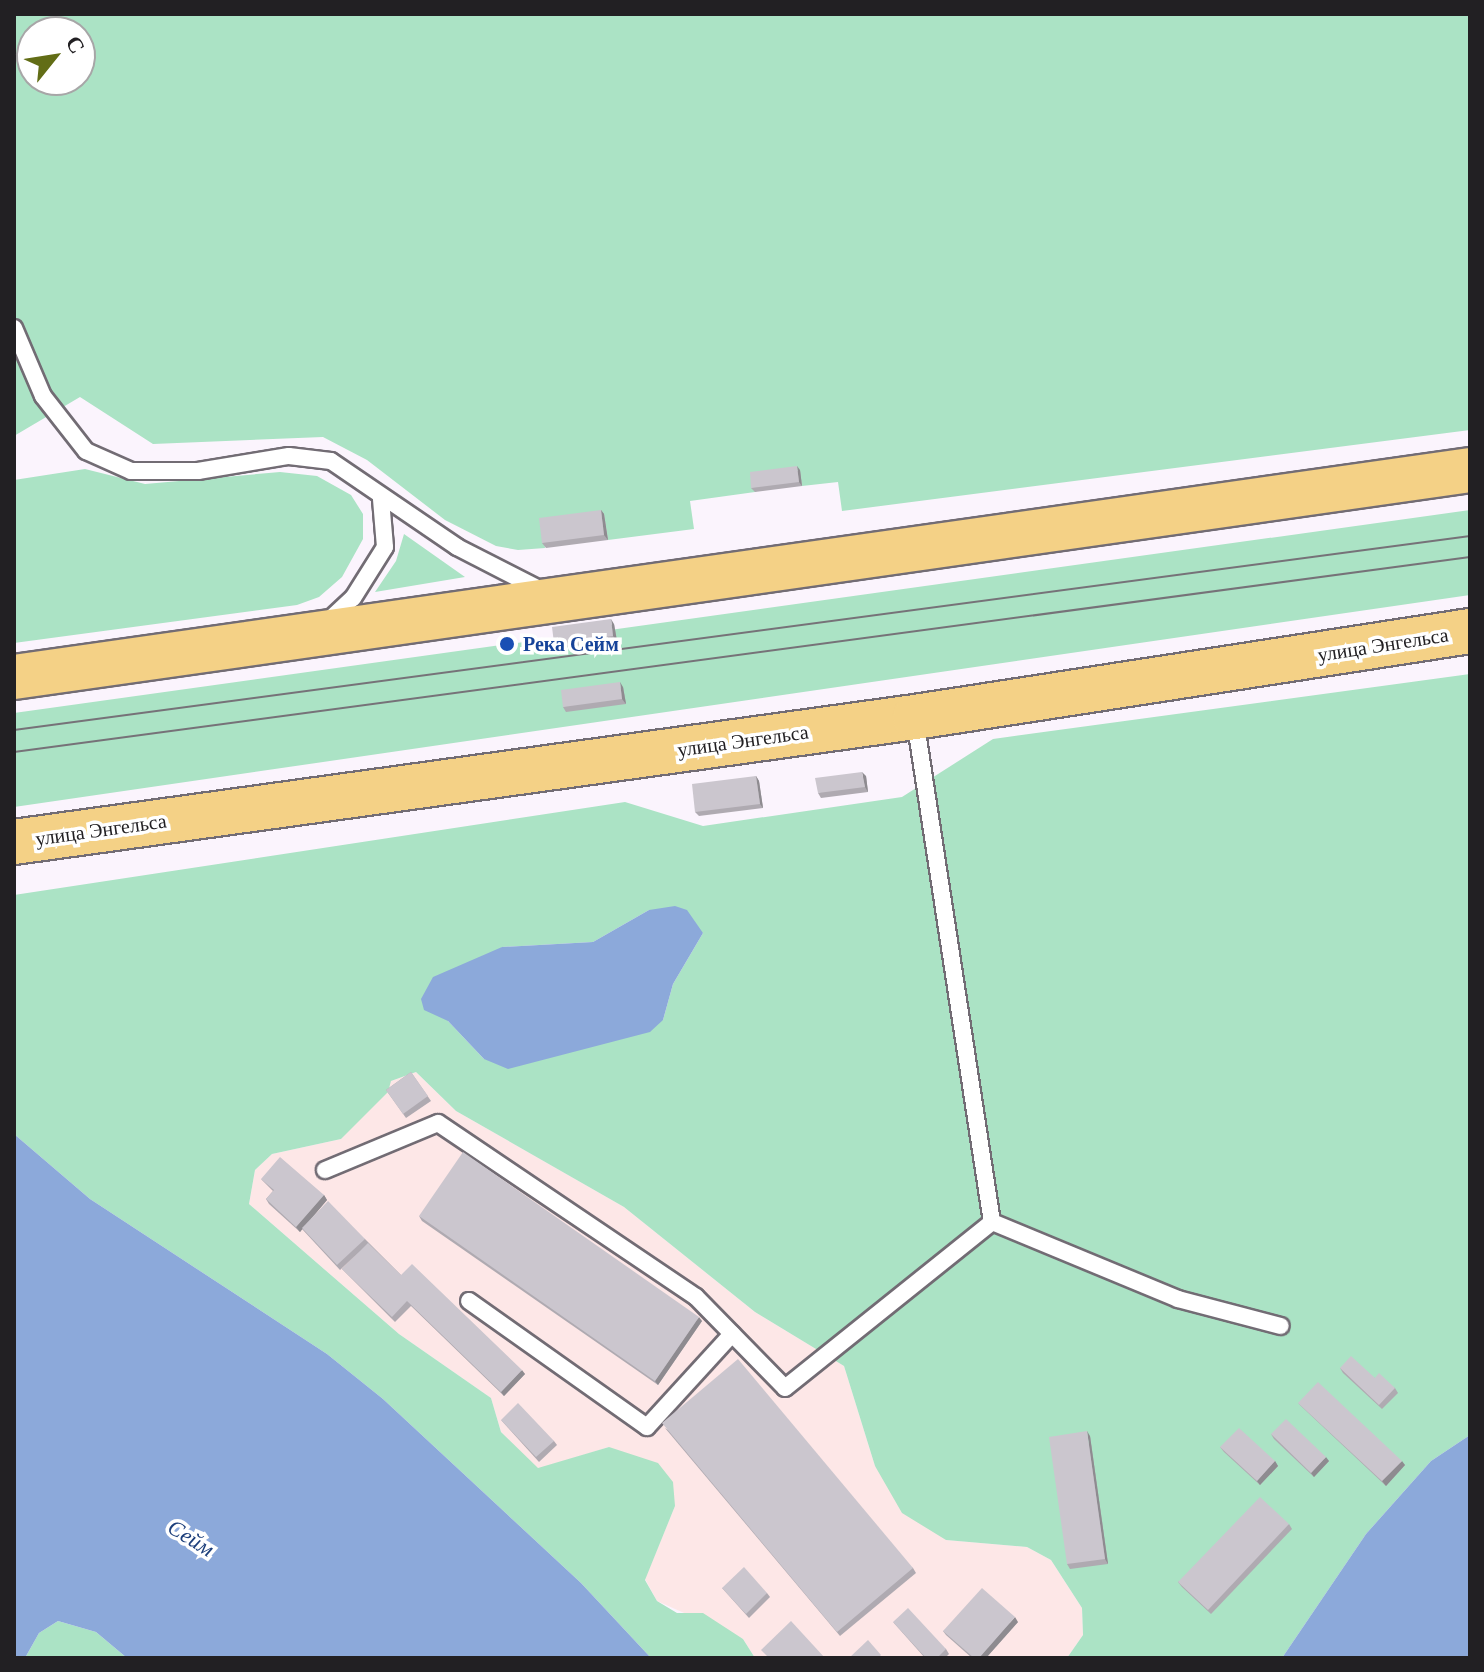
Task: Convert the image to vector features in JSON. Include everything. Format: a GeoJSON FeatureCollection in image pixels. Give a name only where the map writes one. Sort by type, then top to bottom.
{"type":"FeatureCollection","features":[{"type":"Feature","properties":{"kind":"main road"},"geometry":{"type":"LineString","coordinates":[[14,677],[307,632],[1470,470]]}},
{"type":"Feature","properties":{"kind":"main road","name":"улица Энгельса"},"geometry":{"type":"LineString","coordinates":[[14,842],[915,717],[1470,631]]}},
{"type":"Feature","properties":{"kind":"lane"},"geometry":{"type":"LineString","coordinates":[[14,328],[43,396],[86,451],[131,471],[198,471],[289,456],[331,461],[381,499],[457,547],[555,597]]}},
{"type":"Feature","properties":{"kind":"lane"},"geometry":{"type":"LineString","coordinates":[[307,632],[353,598],[380,558],[387,534],[381,499]]}},
{"type":"Feature","properties":{"kind":"lane"},"geometry":{"type":"LineString","coordinates":[[915,717],[992,1222]]}},
{"type":"Feature","properties":{"kind":"lane"},"geometry":{"type":"LineString","coordinates":[[325,1170],[438,1123],[696,1297],[785,1388],[992,1222]]}},
{"type":"Feature","properties":{"kind":"lane"},"geometry":{"type":"LineString","coordinates":[[992,1222],[1178,1299],[1281,1326]]}},
{"type":"Feature","properties":{"kind":"lane"},"geometry":{"type":"LineString","coordinates":[[469,1301],[647,1427],[732,1334]]}},
{"type":"Feature","properties":{"kind":"shaded area"},"geometry":{"type":"Polygon","coordinates":[[[416,1072],[456,1111],[624,1207],[755,1312],[844,1366],[875,1466],[946,1540],[1027,1547],[1051,1560],[1082,1608],[1083,1635],[1067,1658],[755,1658],[743,1639],[657,1601],[645,1579],[675,1506],[609,1447],[538,1469],[501,1432],[491,1398],[399,1334],[249,1204],[255,1170],[272,1154],[341,1139],[391,1081],[416,1072]]]}},
{"type":"Feature","properties":{"kind":"green space"},"geometry":{"type":"Polygon","coordinates":[[[14,14],[1470,14],[1470,430],[842,511],[838,482],[802,486],[799,470],[755,492],[690,501],[694,529],[608,540],[604,515],[542,523],[545,548],[518,550],[496,546],[445,520],[367,460],[323,437],[153,444],[80,397],[14,436],[14,14]]]}},
{"type":"Feature","properties":{"kind":"green space"},"geometry":{"type":"Polygon","coordinates":[[[85,469],[145,484],[280,472],[317,476],[351,495],[363,514],[363,539],[342,577],[319,597],[297,605],[14,643],[14,480],[85,469]]]}},
{"type":"Feature","properties":{"kind":"green space"},"geometry":{"type":"Polygon","coordinates":[[[1470,510],[1470,595],[14,807],[14,713],[1470,510]]]}},
{"type":"Feature","properties":{"kind":"green space"},"geometry":{"type":"Polygon","coordinates":[[[404,534],[465,577],[375,592],[396,561],[404,534]]]}},
{"type":"Feature","properties":{"kind":"green space"},"geometry":{"type":"Polygon","coordinates":[[[1470,674],[1470,1435],[1431,1461],[1366,1534],[1282,1658],[1067,1658],[1083,1635],[1082,1608],[1051,1560],[1027,1547],[946,1540],[902,1513],[875,1466],[844,1366],[755,1312],[624,1207],[456,1111],[416,1072],[391,1081],[388,1092],[341,1139],[272,1154],[255,1170],[249,1204],[399,1334],[491,1398],[501,1432],[538,1468],[609,1447],[658,1463],[673,1482],[675,1506],[645,1580],[657,1601],[677,1613],[703,1613],[743,1639],[755,1658],[651,1658],[581,1583],[383,1399],[327,1354],[90,1199],[14,1134],[14,895],[625,802],[703,826],[902,797],[993,739],[1470,674]],[[649,910],[593,942],[502,947],[448,1021],[484,1059],[663,1020],[673,984],[703,933],[649,910]]]}},
{"type":"Feature","properties":{"kind":"green space"},"geometry":{"type":"Polygon","coordinates":[[[58,1621],[96,1632],[127,1658],[25,1658],[39,1633],[58,1621]]]}},
{"type":"Feature","properties":{"kind":"water"},"geometry":{"type":"Polygon","coordinates":[[[675,906],[687,910],[703,933],[673,984],[663,1020],[650,1032],[508,1069],[484,1059],[448,1021],[424,1010],[421,999],[433,977],[502,947],[593,942],[649,910],[675,906]]]}},
{"type":"Feature","properties":{"kind":"water","name":"Сейм"},"geometry":{"type":"Polygon","coordinates":[[[14,1134],[90,1199],[327,1354],[383,1399],[581,1583],[651,1658],[127,1658],[96,1632],[58,1621],[39,1633],[25,1658],[14,1658],[14,1134]]]}},
{"type":"Feature","properties":{"kind":"water"},"geometry":{"type":"Polygon","coordinates":[[[1470,1435],[1470,1658],[1282,1658],[1366,1534],[1431,1461],[1470,1435]]]}},
{"type":"Feature","properties":{"kind":"building"},"geometry":{"type":"Polygon","coordinates":[[[797,466],[799,482],[751,488],[750,472],[797,466]]]}},
{"type":"Feature","properties":{"kind":"building"},"geometry":{"type":"Polygon","coordinates":[[[601,510],[604,535],[542,543],[539,518],[601,510]]]}},
{"type":"Feature","properties":{"kind":"building"},"geometry":{"type":"Polygon","coordinates":[[[611,619],[613,636],[554,643],[552,627],[611,619]]]}},
{"type":"Feature","properties":{"kind":"building"},"geometry":{"type":"Polygon","coordinates":[[[620,682],[622,699],[563,707],[561,690],[620,682]]]}},
{"type":"Feature","properties":{"kind":"building"},"geometry":{"type":"Polygon","coordinates":[[[862,772],[865,787],[818,793],[815,778],[862,772]]]}},
{"type":"Feature","properties":{"kind":"building"},"geometry":{"type":"Polygon","coordinates":[[[756,776],[760,804],[695,812],[692,784],[756,776]]]}},
{"type":"Feature","properties":{"kind":"building"},"geometry":{"type":"Polygon","coordinates":[[[411,1072],[428,1096],[403,1114],[386,1090],[411,1072]]]}},
{"type":"Feature","properties":{"kind":"building"},"geometry":{"type":"Polygon","coordinates":[[[463,1152],[699,1317],[655,1381],[419,1216],[463,1152]]]}},
{"type":"Feature","properties":{"kind":"building"},"geometry":{"type":"Polygon","coordinates":[[[280,1157],[324,1195],[296,1227],[266,1199],[274,1190],[261,1179],[280,1157]]]}},
{"type":"Feature","properties":{"kind":"building"},"geometry":{"type":"Polygon","coordinates":[[[328,1201],[365,1239],[337,1265],[302,1228],[328,1201]]]}},
{"type":"Feature","properties":{"kind":"building"},"geometry":{"type":"Polygon","coordinates":[[[368,1243],[401,1275],[412,1264],[522,1370],[501,1392],[407,1301],[392,1317],[342,1269],[368,1243]]]}},
{"type":"Feature","properties":{"kind":"building"},"geometry":{"type":"Polygon","coordinates":[[[1351,1356],[1375,1378],[1379,1373],[1395,1388],[1379,1405],[1340,1368],[1351,1356]]]}},
{"type":"Feature","properties":{"kind":"building"},"geometry":{"type":"Polygon","coordinates":[[[738,1359],[913,1568],[837,1632],[662,1423],[738,1359]]]}},
{"type":"Feature","properties":{"kind":"building"},"geometry":{"type":"Polygon","coordinates":[[[1318,1382],[1402,1461],[1382,1481],[1298,1403],[1318,1382]]]}},
{"type":"Feature","properties":{"kind":"building"},"geometry":{"type":"Polygon","coordinates":[[[518,1403],[554,1441],[536,1457],[501,1420],[518,1403]]]}},
{"type":"Feature","properties":{"kind":"building"},"geometry":{"type":"Polygon","coordinates":[[[1286,1419],[1326,1457],[1311,1473],[1271,1434],[1286,1419]]]}},
{"type":"Feature","properties":{"kind":"building"},"geometry":{"type":"Polygon","coordinates":[[[1239,1428],[1275,1461],[1257,1481],[1220,1447],[1239,1428]]]}},
{"type":"Feature","properties":{"kind":"building"},"geometry":{"type":"Polygon","coordinates":[[[1087,1431],[1105,1559],[1067,1564],[1049,1437],[1087,1431]]]}},
{"type":"Feature","properties":{"kind":"building"},"geometry":{"type":"Polygon","coordinates":[[[1260,1497],[1289,1524],[1208,1610],[1178,1582],[1260,1497]]]}},
{"type":"Feature","properties":{"kind":"building"},"geometry":{"type":"Polygon","coordinates":[[[744,1567],[767,1593],[746,1614],[722,1588],[744,1567]]]}},
{"type":"Feature","properties":{"kind":"building"},"geometry":{"type":"Polygon","coordinates":[[[982,1588],[1015,1617],[979,1658],[974,1658],[943,1631],[982,1588]]]}},
{"type":"Feature","properties":{"kind":"building"},"geometry":{"type":"Polygon","coordinates":[[[908,1608],[946,1649],[937,1658],[926,1658],[893,1622],[908,1608]]]}},
{"type":"Feature","properties":{"kind":"building"},"geometry":{"type":"Polygon","coordinates":[[[791,1621],[825,1658],[769,1658],[761,1650],[791,1621]]]}},
{"type":"Feature","properties":{"kind":"building"},"geometry":{"type":"Polygon","coordinates":[[[868,1640],[881,1655],[878,1658],[849,1658],[868,1640]]]}},
{"type":"Feature","properties":{"kind":"tram line"},"geometry":{"type":"LineString","coordinates":[[14,730],[1470,536]]}},
{"type":"Feature","properties":{"kind":"tram line"},"geometry":{"type":"LineString","coordinates":[[14,752],[1470,557]]}},
{"type":"Feature","properties":{"kind":"place","name":"Река Сейм"},"geometry":{"type":"Point","coordinates":[507,644]}}]}
